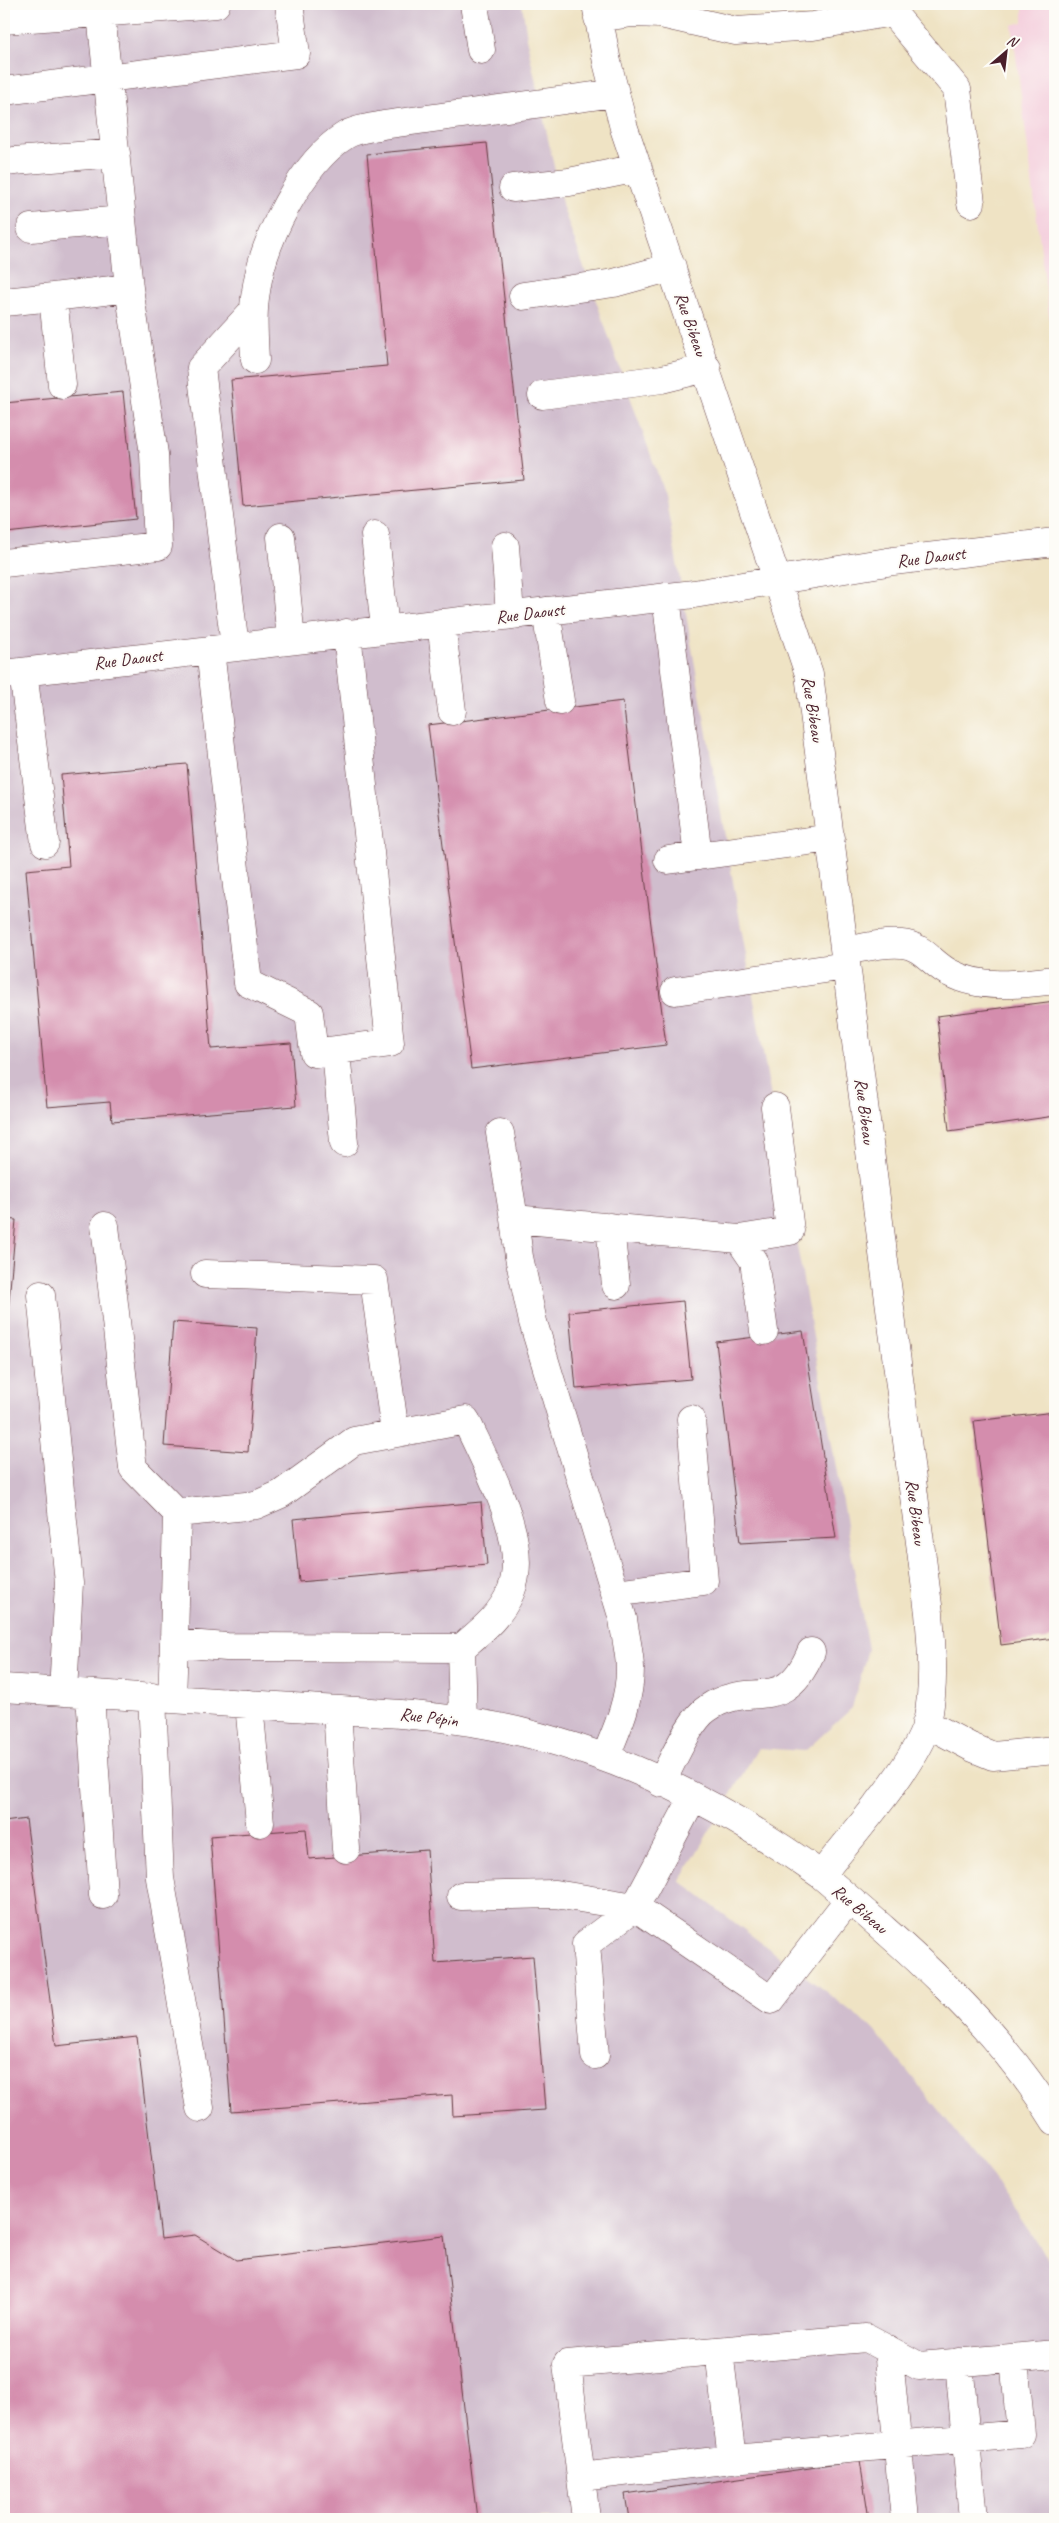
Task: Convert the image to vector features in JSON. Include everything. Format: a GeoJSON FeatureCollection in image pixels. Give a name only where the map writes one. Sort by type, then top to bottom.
{"type":"FeatureCollection","features":[{"type":"Feature","properties":{"kind":"street"},"geometry":{"type":"LineString","coordinates":[[4,20],[101,9],[216,4]]}},
{"type":"Feature","properties":{"kind":"street"},"geometry":{"type":"LineString","coordinates":[[4,91],[296,54],[289,4]]}},
{"type":"Feature","properties":{"kind":"street"},"geometry":{"type":"LineString","coordinates":[[474,4],[481,50]]}},
{"type":"Feature","properties":{"kind":"street"},"geometry":{"type":"LineString","coordinates":[[597,11],[661,14],[736,31],[813,26],[892,8],[957,89],[971,203]]}},
{"type":"Feature","properties":{"kind":"street"},"geometry":{"type":"LineString","coordinates":[[4,563],[158,546],[154,454],[129,288],[101,9]]}},
{"type":"Feature","properties":{"kind":"street","name":"Rue Bibeau"},"geometry":{"type":"LineString","coordinates":[[597,11],[615,94],[638,168],[809,674],[929,1613],[933,1674],[926,1723],[916,1746],[903,1767],[821,1875],[908,1949],[969,2012],[1018,2069],[1055,2121]]}},
{"type":"Feature","properties":{"kind":"street"},"geometry":{"type":"LineString","coordinates":[[255,360],[253,311],[260,270],[272,236],[292,197],[314,163],[328,148],[348,133],[383,125],[615,94]]}},
{"type":"Feature","properties":{"kind":"street"},"geometry":{"type":"LineString","coordinates":[[14,161],[116,153]]}},
{"type":"Feature","properties":{"kind":"street"},"geometry":{"type":"LineString","coordinates":[[514,188],[577,181],[638,168]]}},
{"type":"Feature","properties":{"kind":"street"},"geometry":{"type":"LineString","coordinates":[[31,228],[122,220]]}},
{"type":"Feature","properties":{"kind":"street"},"geometry":{"type":"LineString","coordinates":[[523,296],[636,278],[672,267]]}},
{"type":"Feature","properties":{"kind":"street"},"geometry":{"type":"LineString","coordinates":[[4,302],[129,288]]}},
{"type":"Feature","properties":{"kind":"street"},"geometry":{"type":"LineString","coordinates":[[53,297],[62,385]]}},
{"type":"Feature","properties":{"kind":"street"},"geometry":{"type":"LineString","coordinates":[[253,311],[202,368],[248,983],[309,1013],[314,1053],[390,1043],[347,634]]}},
{"type":"Feature","properties":{"kind":"street"},"geometry":{"type":"LineString","coordinates":[[542,395],[662,379],[707,368]]}},
{"type":"Feature","properties":{"kind":"street"},"geometry":{"type":"LineString","coordinates":[[375,535],[385,629]]}},
{"type":"Feature","properties":{"kind":"street"},"geometry":{"type":"LineString","coordinates":[[281,537],[291,640]]}},
{"type":"Feature","properties":{"kind":"street","name":"Rue Daoust"},"geometry":{"type":"LineString","coordinates":[[14,673],[694,594],[893,561],[1055,542]]}},
{"type":"Feature","properties":{"kind":"street"},"geometry":{"type":"LineString","coordinates":[[505,546],[510,615]]}},
{"type":"Feature","properties":{"kind":"street"},"geometry":{"type":"LineString","coordinates":[[666,597],[698,856]]}},
{"type":"Feature","properties":{"kind":"street"},"geometry":{"type":"LineString","coordinates":[[546,611],[560,701]]}},
{"type":"Feature","properties":{"kind":"street"},"geometry":{"type":"LineString","coordinates":[[441,623],[452,711]]}},
{"type":"Feature","properties":{"kind":"street"},"geometry":{"type":"LineString","coordinates":[[14,673],[44,843]]}},
{"type":"Feature","properties":{"kind":"street"},"geometry":{"type":"LineString","coordinates":[[668,860],[831,838]]}},
{"type":"Feature","properties":{"kind":"street"},"geometry":{"type":"LineString","coordinates":[[675,992],[846,958],[903,944],[925,954],[949,973],[964,979],[1009,985],[1055,980]]}},
{"type":"Feature","properties":{"kind":"street"},"geometry":{"type":"LineString","coordinates":[[336,1050],[344,1143]]}},
{"type":"Feature","properties":{"kind":"street"},"geometry":{"type":"LineString","coordinates":[[514,1219],[739,1239],[790,1231],[775,1107]]}},
{"type":"Feature","properties":{"kind":"street"},"geometry":{"type":"LineString","coordinates":[[500,1133],[519,1257],[533,1322],[623,1619],[630,1668],[625,1708],[605,1758]]}},
{"type":"Feature","properties":{"kind":"street"},"geometry":{"type":"LineString","coordinates":[[105,1226],[134,1468],[177,1513],[174,1642],[162,1698],[160,1878],[200,2108]]}},
{"type":"Feature","properties":{"kind":"street"},"geometry":{"type":"LineString","coordinates":[[610,1227],[616,1284]]}},
{"type":"Feature","properties":{"kind":"street"},"geometry":{"type":"LineString","coordinates":[[739,1239],[754,1261],[764,1331]]}},
{"type":"Feature","properties":{"kind":"street"},"geometry":{"type":"LineString","coordinates":[[205,1274],[374,1280],[396,1433]]}},
{"type":"Feature","properties":{"kind":"street"},"geometry":{"type":"LineString","coordinates":[[41,1295],[68,1583],[63,1692]]}},
{"type":"Feature","properties":{"kind":"street"},"geometry":{"type":"LineString","coordinates":[[616,1593],[704,1581],[691,1419]]}},
{"type":"Feature","properties":{"kind":"street"},"geometry":{"type":"LineString","coordinates":[[174,1642],[227,1647],[461,1648],[493,1620],[512,1590],[515,1574],[515,1544],[509,1518],[466,1420],[354,1441],[281,1494],[256,1505],[177,1513]]}},
{"type":"Feature","properties":{"kind":"street"},"geometry":{"type":"LineString","coordinates":[[461,1648],[463,1721]]}},
{"type":"Feature","properties":{"kind":"street"},"geometry":{"type":"LineString","coordinates":[[661,1782],[695,1722],[705,1709],[724,1699],[771,1693],[791,1685],[803,1671],[811,1652]]}},
{"type":"Feature","properties":{"kind":"street","name":"Rue Pépin"},"geometry":{"type":"LineString","coordinates":[[4,1688],[416,1714],[531,1734],[605,1758],[661,1782],[758,1833],[821,1875]]}},
{"type":"Feature","properties":{"kind":"street"},"geometry":{"type":"LineString","coordinates":[[90,1694],[103,1895]]}},
{"type":"Feature","properties":{"kind":"street"},"geometry":{"type":"LineString","coordinates":[[249,1704],[260,1823]]}},
{"type":"Feature","properties":{"kind":"street"},"geometry":{"type":"LineString","coordinates":[[336,1710],[346,1849]]}},
{"type":"Feature","properties":{"kind":"street"},"geometry":{"type":"LineString","coordinates":[[926,1723],[971,1747],[993,1756],[1055,1750]]}},
{"type":"Feature","properties":{"kind":"street"},"geometry":{"type":"LineString","coordinates":[[595,2055],[586,1944],[635,1907],[693,1798]]}},
{"type":"Feature","properties":{"kind":"street"},"geometry":{"type":"LineString","coordinates":[[461,1896],[554,1894],[635,1907],[772,2000],[849,1899]]}},
{"type":"Feature","properties":{"kind":"street"},"geometry":{"type":"LineString","coordinates":[[586,2519],[568,2364],[866,2338],[919,2366],[1055,2354]]}},
{"type":"Feature","properties":{"kind":"street"},"geometry":{"type":"LineString","coordinates":[[888,2349],[905,2519]]}},
{"type":"Feature","properties":{"kind":"street"},"geometry":{"type":"LineString","coordinates":[[719,2351],[732,2460]]}},
{"type":"Feature","properties":{"kind":"street"},"geometry":{"type":"LineString","coordinates":[[581,2477],[732,2460],[1021,2434],[1014,2358]]}},
{"type":"Feature","properties":{"kind":"street"},"geometry":{"type":"LineString","coordinates":[[960,2362],[973,2519]]}},
{"type":"Feature","properties":{"kind":"shaded area"},"geometry":{"type":"Polygon","coordinates":[[[4,4],[522,4],[529,51],[563,208],[665,495],[868,1649],[852,1708],[805,1751],[758,1748],[680,1881],[872,2027],[993,2178],[1050,2262],[1055,2275],[1055,2519],[4,2519],[4,4]]]}},
{"type":"Feature","properties":{"kind":"shaded area"},"geometry":{"type":"Polygon","coordinates":[[[1023,4],[1055,4],[1055,360],[1012,25],[1023,22],[1023,4]]]}},
{"type":"Feature","properties":{"kind":"building"},"geometry":{"type":"Polygon","coordinates":[[[487,143],[524,480],[243,506],[231,380],[387,366],[367,154],[487,143]]]}},
{"type":"Feature","properties":{"kind":"building"},"geometry":{"type":"Polygon","coordinates":[[[123,392],[136,519],[6,533],[4,403],[123,392]]]}},
{"type":"Feature","properties":{"kind":"building"},"geometry":{"type":"Polygon","coordinates":[[[623,701],[666,1045],[471,1069],[428,725],[623,701]]]}},
{"type":"Feature","properties":{"kind":"building"},"geometry":{"type":"Polygon","coordinates":[[[187,764],[211,1049],[291,1043],[296,1106],[112,1121],[110,1102],[47,1107],[26,870],[69,866],[61,775],[187,764]]]}},
{"type":"Feature","properties":{"kind":"building"},"geometry":{"type":"Polygon","coordinates":[[[1055,1001],[1055,1116],[949,1131],[937,1016],[1055,1001]]]}},
{"type":"Feature","properties":{"kind":"building"},"geometry":{"type":"Polygon","coordinates":[[[4,1219],[16,1220],[5,1346],[4,1346],[4,1219]]]}},
{"type":"Feature","properties":{"kind":"building"},"geometry":{"type":"Polygon","coordinates":[[[683,1301],[691,1379],[576,1389],[569,1312],[683,1301]]]}},
{"type":"Feature","properties":{"kind":"building"},"geometry":{"type":"Polygon","coordinates":[[[173,1322],[257,1328],[248,1452],[164,1446],[173,1322]]]}},
{"type":"Feature","properties":{"kind":"building"},"geometry":{"type":"Polygon","coordinates":[[[803,1331],[836,1538],[740,1543],[716,1342],[803,1331]]]}},
{"type":"Feature","properties":{"kind":"building"},"geometry":{"type":"Polygon","coordinates":[[[1055,1412],[1055,1638],[1001,1645],[974,1421],[1055,1412]]]}},
{"type":"Feature","properties":{"kind":"building"},"geometry":{"type":"Polygon","coordinates":[[[481,1502],[487,1565],[299,1582],[293,1519],[481,1502]]]}},
{"type":"Feature","properties":{"kind":"building"},"geometry":{"type":"Polygon","coordinates":[[[26,1819],[56,2046],[137,2037],[161,2239],[195,2235],[236,2260],[444,2236],[477,2519],[4,2519],[4,1822],[26,1819]]]}},
{"type":"Feature","properties":{"kind":"building"},"geometry":{"type":"Polygon","coordinates":[[[306,1829],[309,1859],[427,1850],[435,1963],[533,1956],[545,2110],[453,2116],[452,2095],[231,2111],[210,1836],[306,1829]]]}},
{"type":"Feature","properties":{"kind":"building"},"geometry":{"type":"Polygon","coordinates":[[[860,2461],[869,2519],[629,2519],[625,2494],[860,2461]]]}}]}
